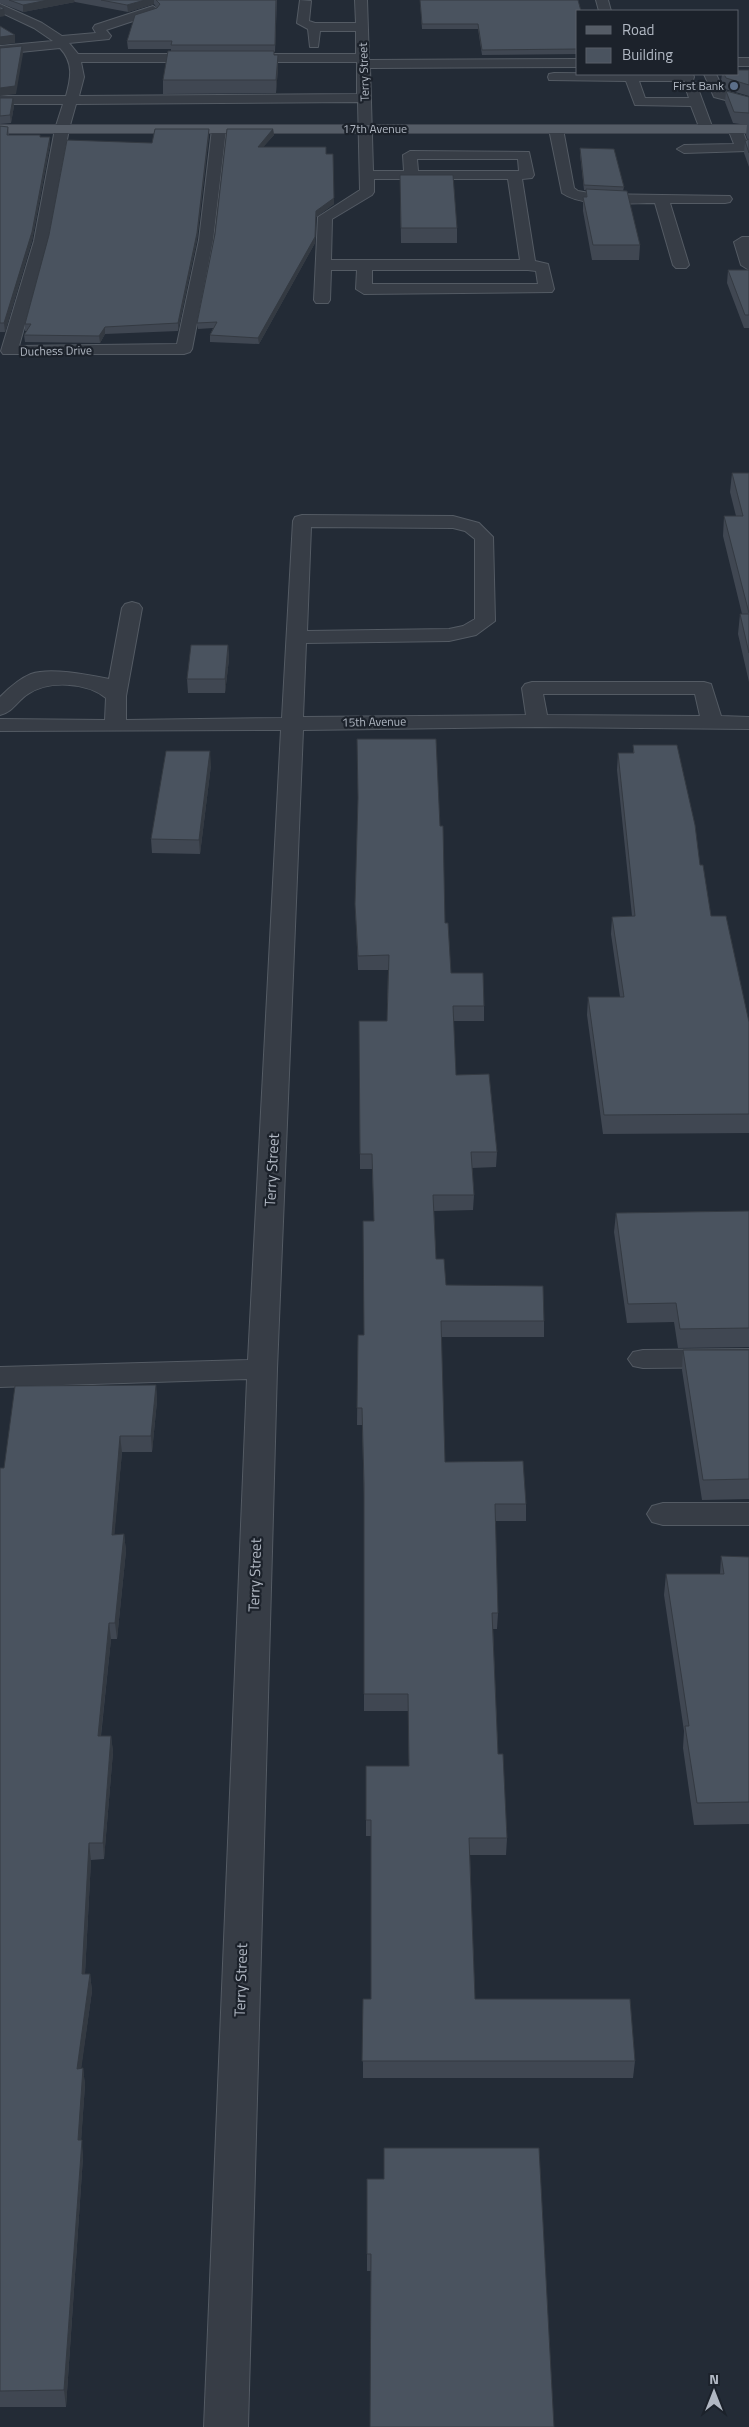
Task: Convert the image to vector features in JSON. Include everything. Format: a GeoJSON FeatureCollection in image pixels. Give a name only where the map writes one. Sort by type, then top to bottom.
{"type":"FeatureCollection","features":[{"type":"Feature","properties":{"kind":"main road","name":"17th Avenue"},"geometry":{"type":"LineString","coordinates":[[0,130],[742,129]]}},
{"type":"Feature","properties":{"kind":"street","name":"Terry Street"},"geometry":{"type":"LineString","coordinates":[[322,300],[324,218],[367,192],[361,0]]}},
{"type":"Feature","properties":{"kind":"street"},"geometry":{"type":"LineString","coordinates":[[305,1],[303,23],[314,27],[362,27]]}},
{"type":"Feature","properties":{"kind":"street"},"geometry":{"type":"LineString","coordinates":[[0,8],[32,23],[61,42],[75,58],[576,63]]}},
{"type":"Feature","properties":{"kind":"street"},"geometry":{"type":"LineString","coordinates":[[0,50],[105,36],[99,28],[153,10]]}},
{"type":"Feature","properties":{"kind":"street"},"geometry":{"type":"LineString","coordinates":[[314,27],[314,44]]}},
{"type":"Feature","properties":{"kind":"street","name":"Duchess Drive"},"geometry":{"type":"LineString","coordinates":[[75,58],[78,77],[62,130],[40,241],[8,351],[184,349],[206,240],[219,130]]}},
{"type":"Feature","properties":{"kind":"street"},"geometry":{"type":"LineString","coordinates":[[520,63],[522,78]]}},
{"type":"Feature","properties":{"kind":"street"},"geometry":{"type":"LineString","coordinates":[[710,75],[719,94],[748,97]]}},
{"type":"Feature","properties":{"kind":"street"},"geometry":{"type":"LineString","coordinates":[[542,78],[688,76],[706,129]]}},
{"type":"Feature","properties":{"kind":"street"},"geometry":{"type":"LineString","coordinates":[[632,77],[640,102],[696,102]]}},
{"type":"Feature","properties":{"kind":"street"},"geometry":{"type":"LineString","coordinates":[[0,100],[364,98]]}},
{"type":"Feature","properties":{"kind":"street"},"geometry":{"type":"LineString","coordinates":[[556,129],[567,190],[574,195],[595,198],[725,198]]}},
{"type":"Feature","properties":{"kind":"street"},"geometry":{"type":"LineString","coordinates":[[684,149],[742,148],[742,129]]}},
{"type":"Feature","properties":{"kind":"street"},"geometry":{"type":"LineString","coordinates":[[367,175],[411,175],[527,175],[524,154],[410,155],[411,175]]}},
{"type":"Feature","properties":{"kind":"street"},"geometry":{"type":"LineString","coordinates":[[514,175],[528,265]]}},
{"type":"Feature","properties":{"kind":"street"},"geometry":{"type":"LineString","coordinates":[[661,198],[680,265]]}},
{"type":"Feature","properties":{"kind":"street"},"geometry":{"type":"LineString","coordinates":[[749,242],[742,242],[749,266]]}},
{"type":"Feature","properties":{"kind":"street"},"geometry":{"type":"LineString","coordinates":[[323,265],[365,265],[528,265],[542,267],[546,289],[364,289],[365,265]]}},
{"type":"Feature","properties":{"kind":"street","name":"Terry Street"},"geometry":{"type":"LineString","coordinates":[[226,2427],[262,1369],[294,723],[297,637],[302,521],[453,522],[472,527],[484,537],[485,622],[469,631],[449,635],[297,637]]}},
{"type":"Feature","properties":{"kind":"street"},"geometry":{"type":"LineString","coordinates":[[116,726],[116,696],[132,608]]}},
{"type":"Feature","properties":{"kind":"street"},"geometry":{"type":"LineString","coordinates":[[0,709],[20,690],[38,679],[102,684],[116,696]]}},
{"type":"Feature","properties":{"kind":"street"},"geometry":{"type":"LineString","coordinates":[[536,721],[532,688],[704,688],[712,723]]}},
{"type":"Feature","properties":{"kind":"street","name":"15th Avenue"},"geometry":{"type":"LineString","coordinates":[[0,725],[116,726],[536,721],[749,723]]}},
{"type":"Feature","properties":{"kind":"street"},"geometry":{"type":"LineString","coordinates":[[643,1359],[749,1358]]}},
{"type":"Feature","properties":{"kind":"street"},"geometry":{"type":"LineString","coordinates":[[0,1377],[262,1369]]}},
{"type":"Feature","properties":{"kind":"street"},"geometry":{"type":"LineString","coordinates":[[663,1514],[749,1514]]}},
{"type":"Feature","properties":{"kind":"building"},"geometry":{"type":"Polygon","coordinates":[[[9,0],[48,0],[23,5],[9,0]]]}},
{"type":"Feature","properties":{"kind":"building"},"geometry":{"type":"Polygon","coordinates":[[[101,0],[145,0],[127,5],[101,0]]]}},
{"type":"Feature","properties":{"kind":"building"},"geometry":{"type":"Polygon","coordinates":[[[156,0],[276,0],[275,45],[171,45],[172,41],[127,41],[135,15],[157,8],[160,4],[156,0]]]}},
{"type":"Feature","properties":{"kind":"building"},"geometry":{"type":"Polygon","coordinates":[[[420,0],[578,0],[581,10],[576,10],[576,49],[482,50],[478,24],[422,24],[420,0]]]}},
{"type":"Feature","properties":{"kind":"building"},"geometry":{"type":"Polygon","coordinates":[[[0,26],[15,35],[0,37],[0,26]]]}},
{"type":"Feature","properties":{"kind":"building"},"geometry":{"type":"Polygon","coordinates":[[[22,46],[15,86],[0,88],[0,48],[22,46]]]}},
{"type":"Feature","properties":{"kind":"building"},"geometry":{"type":"Polygon","coordinates":[[[168,51],[274,51],[274,55],[278,55],[276,80],[163,80],[168,51]]]}},
{"type":"Feature","properties":{"kind":"building"},"geometry":{"type":"Polygon","coordinates":[[[739,70],[749,70],[749,85],[726,78],[724,75],[739,75],[739,70]]]}},
{"type":"Feature","properties":{"kind":"building"},"geometry":{"type":"Polygon","coordinates":[[[726,91],[749,97],[749,113],[734,112],[726,91]]]}},
{"type":"Feature","properties":{"kind":"building"},"geometry":{"type":"Polygon","coordinates":[[[0,98],[13,98],[10,115],[0,116],[0,98]]]}},
{"type":"Feature","properties":{"kind":"building"},"geometry":{"type":"Polygon","coordinates":[[[0,126],[8,127],[7,135],[40,135],[40,137],[50,137],[32,232],[4,323],[0,323],[0,126]]]}},
{"type":"Feature","properties":{"kind":"building"},"geometry":{"type":"Polygon","coordinates":[[[155,129],[209,129],[197,233],[178,323],[105,327],[99,336],[24,335],[31,324],[25,324],[49,235],[67,140],[152,143],[155,129]]]}},
{"type":"Feature","properties":{"kind":"building"},"geometry":{"type":"Polygon","coordinates":[[[227,129],[273,129],[258,147],[326,147],[326,154],[333,154],[334,198],[316,211],[315,237],[258,338],[210,335],[217,322],[197,323],[215,234],[227,129]]]}},
{"type":"Feature","properties":{"kind":"building"},"geometry":{"type":"Polygon","coordinates":[[[749,139],[749,153],[745,141],[749,139]]]}},
{"type":"Feature","properties":{"kind":"building"},"geometry":{"type":"Polygon","coordinates":[[[580,148],[614,149],[624,187],[584,185],[580,148]]]}},
{"type":"Feature","properties":{"kind":"building"},"geometry":{"type":"Polygon","coordinates":[[[400,175],[453,175],[457,228],[401,228],[400,175]]]}},
{"type":"Feature","properties":{"kind":"building"},"geometry":{"type":"Polygon","coordinates":[[[586,189],[627,191],[640,245],[593,245],[583,197],[587,197],[586,189]]]}},
{"type":"Feature","properties":{"kind":"building"},"geometry":{"type":"Polygon","coordinates":[[[728,270],[749,270],[749,315],[745,315],[728,270]]]}},
{"type":"Feature","properties":{"kind":"building"},"geometry":{"type":"Polygon","coordinates":[[[732,473],[749,473],[749,613],[724,516],[743,516],[732,473]]]}},
{"type":"Feature","properties":{"kind":"building"},"geometry":{"type":"Polygon","coordinates":[[[740,614],[749,614],[749,653],[740,614]]]}},
{"type":"Feature","properties":{"kind":"building"},"geometry":{"type":"Polygon","coordinates":[[[191,645],[228,645],[225,679],[187,679],[191,645]]]}},
{"type":"Feature","properties":{"kind":"building"},"geometry":{"type":"Polygon","coordinates":[[[357,739],[436,739],[440,826],[443,826],[445,923],[448,923],[451,973],[483,973],[484,1006],[453,1006],[456,1075],[489,1074],[497,1152],[471,1152],[474,1195],[433,1195],[436,1259],[444,1259],[446,1285],[543,1286],[544,1321],[441,1321],[445,1462],[523,1461],[526,1504],[495,1504],[498,1613],[492,1613],[498,1754],[503,1754],[507,1838],[469,1838],[475,1999],[630,1999],[635,2061],[362,2061],[363,1999],[371,1999],[371,1820],[366,1820],[366,1766],[409,1766],[408,1694],[364,1694],[364,1484],[362,1408],[357,1408],[358,1335],[364,1335],[363,1221],[374,1221],[372,1154],[360,1154],[359,1021],[387,1021],[389,955],[358,956],[355,904],[358,798],[357,739]]]}},
{"type":"Feature","properties":{"kind":"building"},"geometry":{"type":"Polygon","coordinates":[[[633,745],[677,745],[695,825],[700,865],[703,865],[711,916],[726,916],[749,1022],[749,1114],[604,1115],[588,997],[624,997],[612,917],[635,916],[618,753],[634,753],[633,745]]]}},
{"type":"Feature","properties":{"kind":"building"},"geometry":{"type":"Polygon","coordinates":[[[166,751],[210,751],[199,840],[151,839],[166,751]]]}},
{"type":"Feature","properties":{"kind":"building"},"geometry":{"type":"Polygon","coordinates":[[[749,1211],[749,1328],[680,1329],[676,1303],[628,1304],[616,1213],[749,1211]]]}},
{"type":"Feature","properties":{"kind":"building"},"geometry":{"type":"Polygon","coordinates":[[[683,1350],[749,1350],[749,1479],[703,1480],[683,1350]]]}},
{"type":"Feature","properties":{"kind":"building"},"geometry":{"type":"Polygon","coordinates":[[[156,1385],[151,1436],[120,1436],[112,1535],[124,1534],[115,1623],[109,1623],[98,1736],[111,1736],[103,1843],[89,1843],[82,1974],[90,1974],[77,2069],[83,2068],[78,2140],[82,2140],[64,2390],[0,2391],[0,1468],[4,1468],[15,1386],[156,1385]]]}},
{"type":"Feature","properties":{"kind":"building"},"geometry":{"type":"Polygon","coordinates":[[[721,1556],[749,1557],[749,1802],[697,1803],[685,1726],[689,1726],[666,1574],[724,1574],[721,1556]]]}},
{"type":"Feature","properties":{"kind":"building"},"geometry":{"type":"Polygon","coordinates":[[[384,2148],[539,2148],[554,2427],[370,2427],[371,2254],[367,2254],[367,2179],[384,2179],[384,2148]]]}},
{"type":"Feature","properties":{"kind":"place","name":"First Bank"},"geometry":{"type":"Point","coordinates":[734,86]}}]}
